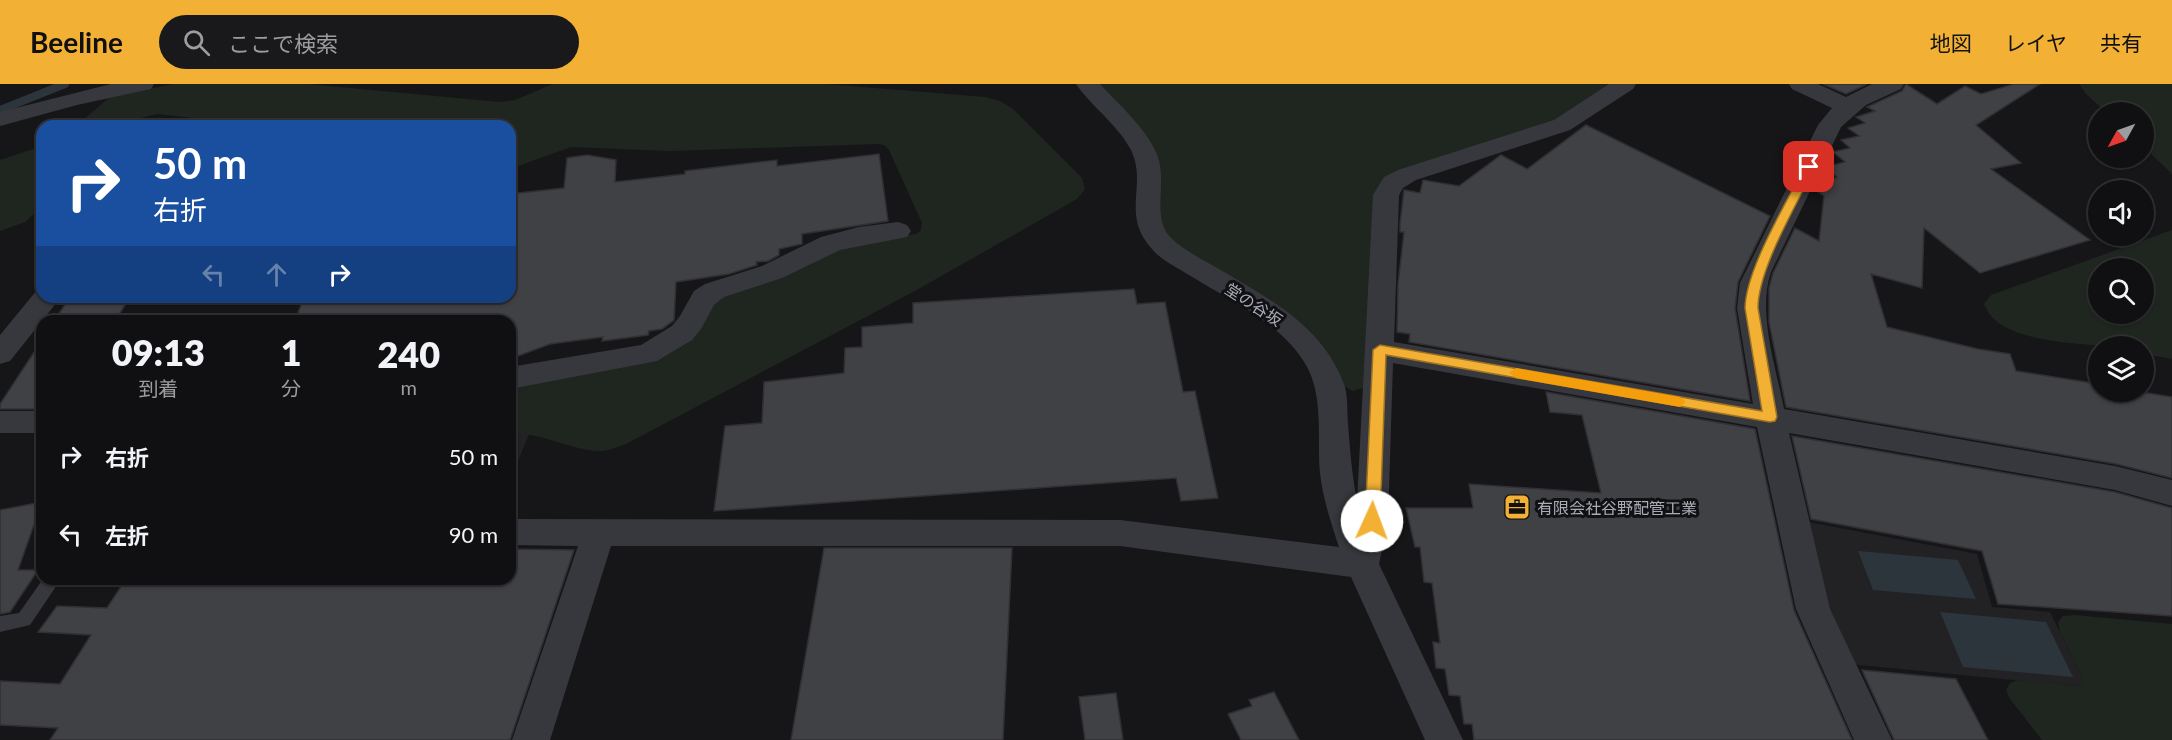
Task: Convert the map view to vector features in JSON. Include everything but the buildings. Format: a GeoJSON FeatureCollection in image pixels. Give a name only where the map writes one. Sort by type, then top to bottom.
{"type":"FeatureCollection","features":[{"type":"Feature","properties":{"kind":"street"},"geometry":{"type":"LineString","coordinates":[[0,119],[73,99],[143,84]]}},
{"type":"Feature","properties":{"kind":"street","name":"堂の谷坂"},"geometry":{"type":"LineString","coordinates":[[1087,84],[1129,130],[1143,150],[1149,171],[1147,210],[1150,227],[1161,243],[1179,257],[1279,318],[1301,338],[1318,361],[1330,386],[1336,474],[1343,512],[1362,564],[1444,740]]}},
{"type":"Feature","properties":{"kind":"street"},"geometry":{"type":"LineString","coordinates":[[516,532],[1120,533],[1362,564],[1372,521],[1386,195],[1393,183],[1407,175],[1562,125],[1625,84]]}},
{"type":"Feature","properties":{"kind":"street"},"geometry":{"type":"LineString","coordinates":[[1800,84],[1846,106]]}},
{"type":"Feature","properties":{"kind":"street"},"geometry":{"type":"LineString","coordinates":[[1873,740],[1813,609],[1770,417],[1751,308],[1754,283],[1830,125],[1846,106],[1869,92],[1893,84]]}},
{"type":"Feature","properties":{"kind":"street"},"geometry":{"type":"LineString","coordinates":[[516,377],[647,354],[667,345],[682,334],[693,320],[698,306],[707,296],[721,287],[774,272],[821,247],[840,241],[898,231]]}},
{"type":"Feature","properties":{"kind":"street"},"geometry":{"type":"LineString","coordinates":[[0,354],[42,303]]}},
{"type":"Feature","properties":{"kind":"street"},"geometry":{"type":"LineString","coordinates":[[1380,350],[2115,478],[2172,492]]}},
{"type":"Feature","properties":{"kind":"street"},"geometry":{"type":"LineString","coordinates":[[0,422],[36,422]]}},
{"type":"Feature","properties":{"kind":"street"},"geometry":{"type":"LineString","coordinates":[[531,740],[599,532]]}},
{"type":"Feature","properties":{"kind":"lane"},"geometry":{"type":"LineString","coordinates":[[0,624],[24,620],[49,585]]}},
{"type":"Feature","properties":{"kind":"shaded area"},"geometry":{"type":"Polygon","coordinates":[[[173,84],[308,84],[499,102],[515,100],[553,84],[826,84],[985,97],[1000,101],[1013,109],[1082,178],[1085,189],[1077,199],[915,291],[626,444],[604,451],[592,450],[516,434],[516,385],[627,366],[714,299],[826,252],[879,239],[916,234],[921,230],[922,223],[889,150],[884,145],[670,151],[571,147],[516,167],[516,120],[206,120],[157,114],[135,120],[83,120],[110,97],[173,84]]]}},
{"type":"Feature","properties":{"kind":"shaded area"},"geometry":{"type":"Polygon","coordinates":[[[1096,84],[1612,84],[1555,121],[1401,170],[1363,388],[1353,391],[1344,386],[1169,240],[1159,225],[1157,194],[1096,84]]]}},
{"type":"Feature","properties":{"kind":"shaded area"},"geometry":{"type":"Polygon","coordinates":[[[2079,84],[2172,84],[2172,174],[2154,157],[2154,102],[2095,102],[2079,84]]]}},
{"type":"Feature","properties":{"kind":"shaded area"},"geometry":{"type":"Polygon","coordinates":[[[36,148],[36,212],[25,222],[0,231],[0,160],[36,148]]]}},
{"type":"Feature","properties":{"kind":"shaded area"},"geometry":{"type":"Polygon","coordinates":[[[2172,230],[2172,359],[2154,356],[2154,336],[2088,336],[2088,344],[2041,339],[2020,333],[2003,326],[1990,315],[1984,304],[1991,295],[2088,260],[2088,324],[2154,324],[2154,258],[2094,258],[2127,246],[2154,246],[2154,236],[2172,230]]]}},
{"type":"Feature","properties":{"kind":"shaded area"},"geometry":{"type":"Polygon","coordinates":[[[516,434],[529,434],[516,466],[516,434]]]}},
{"type":"Feature","properties":{"kind":"shaded area"},"geometry":{"type":"Polygon","coordinates":[[[1803,521],[1977,554],[1992,607],[2050,612],[2082,677],[2082,684],[2075,686],[1849,664],[1823,610],[1803,521]]]}},
{"type":"Feature","properties":{"kind":"shaded area"},"geometry":{"type":"Polygon","coordinates":[[[1858,551],[1958,560],[1976,599],[1873,590],[1858,551]]]}},
{"type":"Feature","properties":{"kind":"shaded area"},"geometry":{"type":"Polygon","coordinates":[[[1940,612],[2046,622],[2073,677],[1963,667],[1940,612]]]}},
{"type":"Feature","properties":{"kind":"shaded area"},"geometry":{"type":"Polygon","coordinates":[[[2075,615],[2172,624],[2172,740],[2042,740],[2010,699],[2006,690],[2010,683],[2018,680],[2075,686],[2082,684],[2082,677],[2060,632],[2058,622],[2063,616],[2075,615]]]}},
{"type":"Feature","properties":{"kind":"waterway"},"geometry":{"type":"LineString","coordinates":[[0,110],[65,84]]}},
{"type":"Feature","properties":{"kind":"slow traffic"},"geometry":{"type":"LineString","coordinates":[[1516,373],[1680,402]]}},
{"type":"Feature","properties":{"kind":"place","name":"有限会社谷野配管工業"},"geometry":{"type":"Point","coordinates":[1517,507]}},
{"type":"Feature","properties":{"kind":"route"},"geometry":{"type":"LineString","coordinates":[[1372,521],[1380,350],[1770,417],[1751,308],[1751,295],[1758,272],[1809,167]]}}]}
